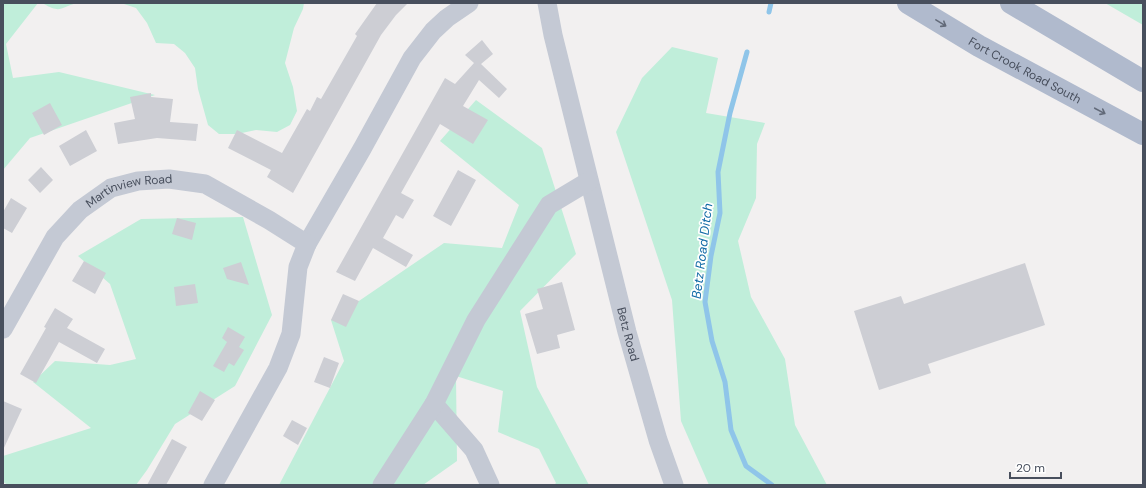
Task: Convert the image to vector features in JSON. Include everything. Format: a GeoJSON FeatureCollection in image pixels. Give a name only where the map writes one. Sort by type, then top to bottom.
{"type":"FeatureCollection","features":[{"type":"Feature","properties":{"kind":"main road","name":"Fort Crook Road South"},"geometry":{"type":"LineString","coordinates":[[908,3],[979,46],[1143,134]]}},
{"type":"Feature","properties":{"kind":"main road"},"geometry":{"type":"LineString","coordinates":[[1011,3],[1143,81]]}},
{"type":"Feature","properties":{"kind":"main road"},"geometry":{"type":"LineString","coordinates":[[1032,15],[1143,71]]}},
{"type":"Feature","properties":{"kind":"street"},"geometry":{"type":"LineString","coordinates":[[213,485],[278,368],[291,334],[298,266],[307,244],[412,58],[433,31],[469,3]]}},
{"type":"Feature","properties":{"kind":"street","name":"Betz Road"},"geometry":{"type":"LineString","coordinates":[[547,3],[553,35],[627,332],[658,440],[674,485]]}},
{"type":"Feature","properties":{"kind":"street","name":"Martinview Road"},"geometry":{"type":"LineString","coordinates":[[3,329],[55,237],[80,210],[111,188],[138,181],[169,179],[205,184],[269,220],[307,244]]}},
{"type":"Feature","properties":{"kind":"street"},"geometry":{"type":"LineString","coordinates":[[382,485],[434,404],[476,320],[549,205],[589,180]]}},
{"type":"Feature","properties":{"kind":"street"},"geometry":{"type":"LineString","coordinates":[[434,404],[474,450],[490,485]]}},
{"type":"Feature","properties":{"kind":"green space"},"geometry":{"type":"Polygon","coordinates":[[[3,3],[38,3],[6,44],[13,78],[59,72],[155,95],[30,138],[3,170],[3,3]]]}},
{"type":"Feature","properties":{"kind":"green space"},"geometry":{"type":"Polygon","coordinates":[[[43,3],[77,3],[61,9],[54,9],[43,3]]]}},
{"type":"Feature","properties":{"kind":"green space"},"geometry":{"type":"Polygon","coordinates":[[[121,3],[304,3],[303,9],[294,28],[285,63],[293,87],[297,111],[290,125],[277,132],[256,130],[237,134],[219,134],[208,125],[198,89],[195,68],[185,53],[174,44],[156,43],[147,23],[136,8],[121,3]]]}},
{"type":"Feature","properties":{"kind":"green space"},"geometry":{"type":"Polygon","coordinates":[[[1105,3],[1143,3],[1143,25],[1105,3]]]}},
{"type":"Feature","properties":{"kind":"green space"},"geometry":{"type":"Polygon","coordinates":[[[672,47],[718,58],[706,113],[765,123],[757,144],[756,198],[738,241],[751,297],[785,359],[795,425],[827,485],[709,485],[681,421],[672,300],[616,132],[642,78],[672,47]]]}},
{"type":"Feature","properties":{"kind":"green space"},"geometry":{"type":"Polygon","coordinates":[[[476,100],[542,148],[576,254],[520,311],[537,387],[589,485],[554,485],[556,483],[539,449],[498,432],[503,391],[456,376],[457,461],[423,485],[279,485],[344,361],[331,320],[444,243],[502,248],[519,205],[440,141],[476,100]]]}},
{"type":"Feature","properties":{"kind":"green space"},"geometry":{"type":"Polygon","coordinates":[[[243,217],[272,315],[235,386],[175,424],[136,485],[8,485],[3,482],[3,456],[91,428],[33,382],[55,361],[110,365],[136,359],[110,284],[78,256],[141,219],[243,217]]]}},
{"type":"Feature","properties":{"kind":"building"},"geometry":{"type":"Polygon","coordinates":[[[377,3],[408,3],[396,15],[381,35],[293,193],[267,177],[271,170],[228,148],[237,130],[282,153],[307,109],[310,111],[317,97],[321,99],[357,36],[355,34],[377,3]]]}},
{"type":"Feature","properties":{"kind":"building"},"geometry":{"type":"Polygon","coordinates":[[[482,40],[493,54],[481,64],[507,89],[499,98],[479,80],[463,106],[488,120],[473,144],[440,124],[401,193],[414,200],[403,219],[396,215],[383,238],[413,255],[406,267],[373,248],[355,281],[336,272],[445,78],[455,84],[474,63],[465,55],[482,40]]]}},
{"type":"Feature","properties":{"kind":"building"},"geometry":{"type":"Polygon","coordinates":[[[151,93],[151,97],[173,99],[170,122],[198,124],[196,141],[157,138],[118,144],[114,123],[135,119],[130,97],[151,93]]]}},
{"type":"Feature","properties":{"kind":"building"},"geometry":{"type":"Polygon","coordinates":[[[50,103],[62,125],[44,135],[32,113],[50,103]]]}},
{"type":"Feature","properties":{"kind":"building"},"geometry":{"type":"Polygon","coordinates":[[[86,130],[97,151],[70,166],[59,146],[86,130]]]}},
{"type":"Feature","properties":{"kind":"building"},"geometry":{"type":"Polygon","coordinates":[[[41,167],[53,180],[40,193],[28,180],[41,167]]]}},
{"type":"Feature","properties":{"kind":"building"},"geometry":{"type":"Polygon","coordinates":[[[458,170],[476,180],[451,226],[433,216],[458,170]]]}},
{"type":"Feature","properties":{"kind":"building"},"geometry":{"type":"Polygon","coordinates":[[[11,198],[27,208],[12,233],[3,228],[3,212],[11,198]]]}},
{"type":"Feature","properties":{"kind":"building"},"geometry":{"type":"Polygon","coordinates":[[[177,218],[196,223],[192,240],[172,234],[177,218]]]}},
{"type":"Feature","properties":{"kind":"building"},"geometry":{"type":"Polygon","coordinates":[[[84,261],[106,273],[95,294],[72,281],[84,261]]]}},
{"type":"Feature","properties":{"kind":"building"},"geometry":{"type":"Polygon","coordinates":[[[241,262],[249,285],[227,279],[223,268],[241,262]]]}},
{"type":"Feature","properties":{"kind":"building"},"geometry":{"type":"Polygon","coordinates":[[[1025,263],[1045,325],[928,364],[931,373],[879,390],[854,311],[901,296],[904,304],[1025,263]]]}},
{"type":"Feature","properties":{"kind":"building"},"geometry":{"type":"Polygon","coordinates":[[[562,282],[575,330],[557,335],[560,348],[537,354],[525,314],[543,309],[537,289],[562,282]]]}},
{"type":"Feature","properties":{"kind":"building"},"geometry":{"type":"Polygon","coordinates":[[[195,284],[198,303],[176,306],[174,287],[195,284]]]}},
{"type":"Feature","properties":{"kind":"building"},"geometry":{"type":"Polygon","coordinates":[[[343,294],[359,301],[346,327],[331,320],[343,294]]]}},
{"type":"Feature","properties":{"kind":"building"},"geometry":{"type":"Polygon","coordinates":[[[55,308],[73,319],[67,328],[105,349],[97,363],[59,342],[36,383],[20,374],[46,328],[44,327],[55,308]]]}},
{"type":"Feature","properties":{"kind":"building"},"geometry":{"type":"Polygon","coordinates":[[[228,327],[245,337],[239,347],[244,350],[234,366],[229,363],[224,372],[213,366],[227,342],[222,338],[228,327]]]}},
{"type":"Feature","properties":{"kind":"building"},"geometry":{"type":"Polygon","coordinates":[[[324,357],[339,363],[330,388],[314,382],[324,357]]]}},
{"type":"Feature","properties":{"kind":"building"},"geometry":{"type":"Polygon","coordinates":[[[200,391],[215,400],[202,421],[188,413],[200,391]]]}},
{"type":"Feature","properties":{"kind":"building"},"geometry":{"type":"Polygon","coordinates":[[[3,401],[22,409],[3,450],[3,401]]]}},
{"type":"Feature","properties":{"kind":"building"},"geometry":{"type":"Polygon","coordinates":[[[292,420],[307,428],[298,445],[283,436],[292,420]]]}},
{"type":"Feature","properties":{"kind":"building"},"geometry":{"type":"Polygon","coordinates":[[[172,439],[187,447],[166,485],[147,485],[172,439]]]}},
{"type":"Feature","properties":{"kind":"waterway","name":"Betz Road Ditch"},"geometry":{"type":"LineString","coordinates":[[769,12],[771,3]]}},
{"type":"Feature","properties":{"kind":"waterway","name":"Betz Road Ditch"},"geometry":{"type":"LineString","coordinates":[[747,52],[730,113],[718,172],[720,213],[711,256],[705,302],[712,341],[725,382],[731,430],[746,466],[772,485]]}}]}
